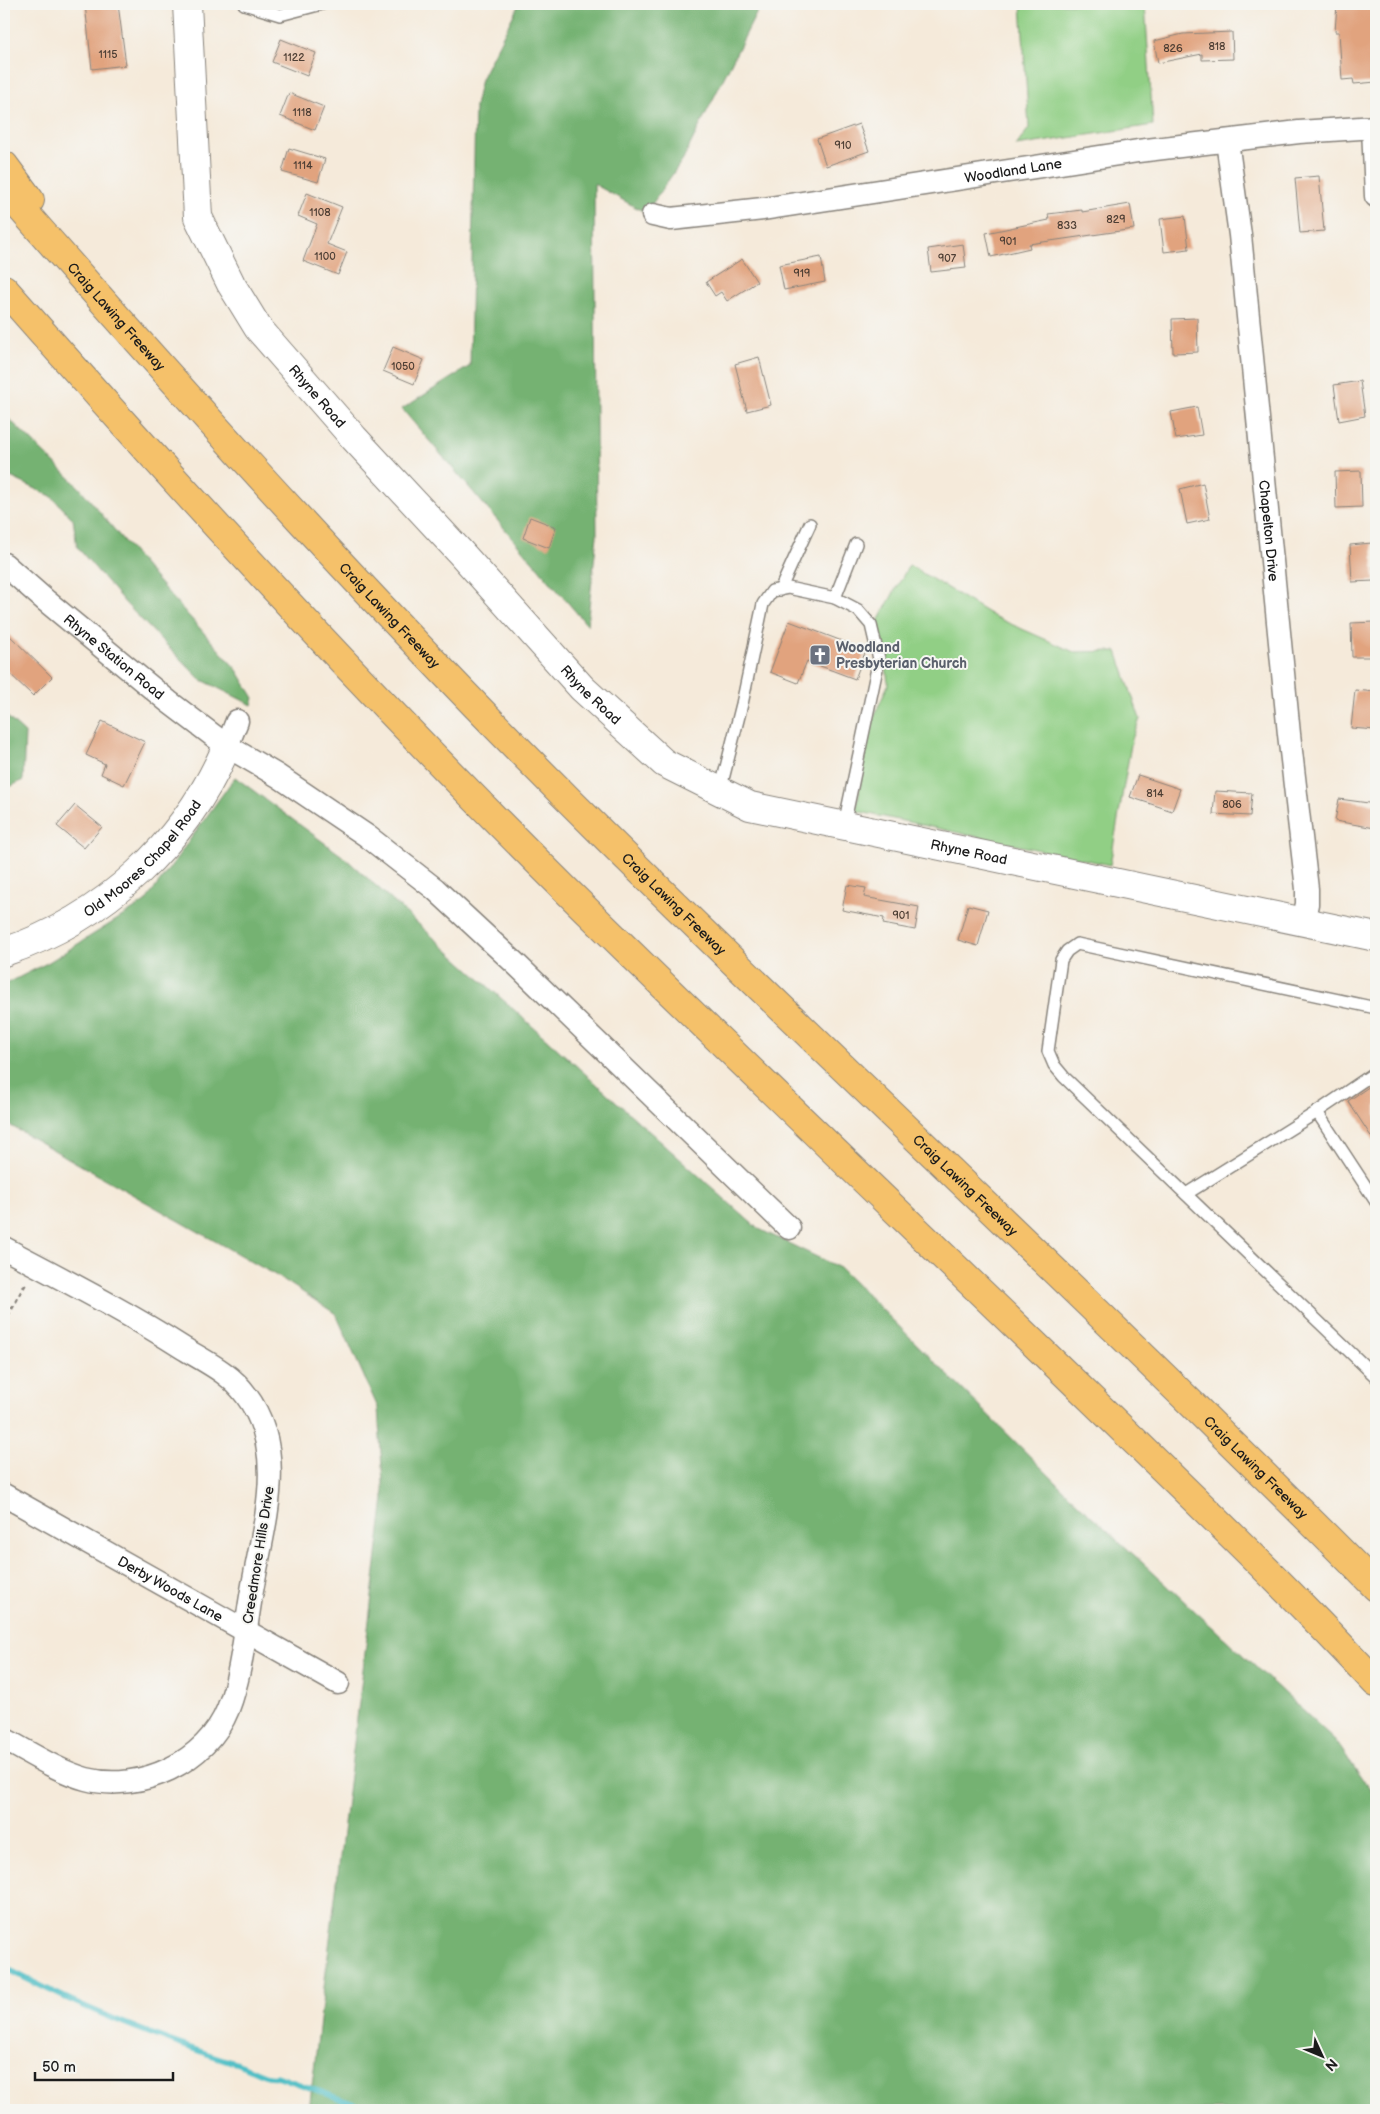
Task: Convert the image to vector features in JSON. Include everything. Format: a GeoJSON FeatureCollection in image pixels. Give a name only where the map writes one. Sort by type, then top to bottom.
{"type":"FeatureCollection","features":[{"type":"Feature","properties":{"kind":"highway"},"geometry":{"type":"LineString","coordinates":[[4,165],[115,316]]}},
{"type":"Feature","properties":{"kind":"highway","name":"Craig Lawing Freeway"},"geometry":{"type":"LineString","coordinates":[[4,189],[115,316],[379,606],[512,743],[609,840],[1105,1318],[1376,1588]]}},
{"type":"Feature","properties":{"kind":"highway"},"geometry":{"type":"LineString","coordinates":[[4,289],[112,412],[300,618],[437,761],[571,894],[1224,1528],[1376,1683]]}},
{"type":"Feature","properties":{"kind":"highway"},"geometry":{"type":"LineString","coordinates":[[4,305],[112,412]]}},
{"type":"Feature","properties":{"kind":"street","name":"Rhyne Road"},"geometry":{"type":"LineString","coordinates":[[187,4],[198,217],[231,284],[258,328],[354,438],[467,559],[582,688],[664,763],[750,806],[1376,937]]}},
{"type":"Feature","properties":{"kind":"street","name":"Woodland Lane"},"geometry":{"type":"LineString","coordinates":[[654,215],[671,219],[763,210],[1138,152],[1299,132],[1375,127],[1376,196]]}},
{"type":"Feature","properties":{"kind":"street","name":"Chapelton Drive"},"geometry":{"type":"LineString","coordinates":[[1227,141],[1240,234],[1289,734],[1307,889],[1307,904],[1303,921]]}},
{"type":"Feature","properties":{"kind":"street","name":"Rhyne Station Road"},"geometry":{"type":"LineString","coordinates":[[4,564],[169,702],[227,746],[278,776],[367,836],[435,890],[518,966],[789,1228]]}},
{"type":"Feature","properties":{"kind":"street","name":"Old Moores Chapel Road"},"geometry":{"type":"LineString","coordinates":[[4,952],[56,930],[97,904],[132,878],[152,859],[188,817],[206,789],[238,721]]}},
{"type":"Feature","properties":{"kind":"street","name":"Creedmore Hills Drive"},"geometry":{"type":"LineString","coordinates":[[4,1248],[162,1334],[228,1375],[247,1396],[264,1431],[270,1460],[270,1492],[238,1680],[227,1712],[213,1733],[192,1755],[168,1770],[142,1779],[117,1782],[88,1779],[62,1770],[4,1739]]}},
{"type":"Feature","properties":{"kind":"street","name":"Derby Woods Lane"},"geometry":{"type":"LineString","coordinates":[[4,1495],[338,1683]]}},
{"type":"Feature","properties":{"kind":"lane"},"geometry":{"type":"LineString","coordinates":[[244,4],[280,15],[322,4]]}},
{"type":"Feature","properties":{"kind":"lane"},"geometry":{"type":"LineString","coordinates":[[780,590],[810,524]]}},
{"type":"Feature","properties":{"kind":"lane"},"geometry":{"type":"LineString","coordinates":[[835,598],[856,544]]}},
{"type":"Feature","properties":{"kind":"lane"},"geometry":{"type":"LineString","coordinates":[[720,791],[742,704],[763,604],[772,592],[788,588],[835,598],[858,610],[871,625],[879,659],[844,826]]}},
{"type":"Feature","properties":{"kind":"lane"},"geometry":{"type":"LineString","coordinates":[[1376,1008],[1077,944],[1067,951],[1061,960],[1048,1051],[1054,1065],[1376,1377]]}},
{"type":"Feature","properties":{"kind":"lane"},"geometry":{"type":"LineString","coordinates":[[1186,1194],[1317,1112],[1376,1072]]}},
{"type":"Feature","properties":{"kind":"lane"},"geometry":{"type":"LineString","coordinates":[[1317,1112],[1376,1202]]}},
{"type":"Feature","properties":{"kind":"path"},"geometry":{"type":"LineString","coordinates":[[4,1323],[26,1283]]}},
{"type":"Feature","properties":{"kind":"green space"},"geometry":{"type":"Polygon","coordinates":[[[519,4],[761,4],[683,159],[646,213],[594,184],[597,536],[587,625],[402,409],[470,366],[475,106],[481,79],[519,4]]]}},
{"type":"Feature","properties":{"kind":"green space"},"geometry":{"type":"Polygon","coordinates":[[[1021,4],[1145,4],[1153,125],[1016,146],[1029,128],[1021,4]]]}},
{"type":"Feature","properties":{"kind":"green space"},"geometry":{"type":"Polygon","coordinates":[[[4,414],[79,487],[147,569],[237,670],[254,698],[252,705],[200,679],[126,604],[77,547],[73,519],[51,496],[4,474],[4,414]]]}},
{"type":"Feature","properties":{"kind":"green space"},"geometry":{"type":"Polygon","coordinates":[[[909,565],[995,617],[1074,652],[1117,651],[1140,719],[1132,739],[1110,865],[856,811],[869,728],[888,685],[885,652],[878,621],[909,565]]]}},
{"type":"Feature","properties":{"kind":"green space"},"geometry":{"type":"Polygon","coordinates":[[[4,714],[25,733],[23,780],[4,790],[4,714]]]}},
{"type":"Feature","properties":{"kind":"green space"},"geometry":{"type":"Polygon","coordinates":[[[235,777],[345,858],[757,1228],[840,1268],[1069,1495],[1335,1740],[1376,1798],[1376,2103],[1313,2110],[309,2110],[384,1498],[378,1408],[336,1314],[284,1280],[4,1122],[4,985],[49,962],[145,902],[235,777]]]}},
{"type":"Feature","properties":{"kind":"building"},"geometry":{"type":"Polygon","coordinates":[[[85,4],[118,4],[126,65],[92,69],[85,4]]]}},
{"type":"Feature","properties":{"kind":"building"},"geometry":{"type":"Polygon","coordinates":[[[1337,4],[1376,5],[1376,82],[1354,84],[1353,79],[1342,80],[1339,32],[1335,32],[1337,4]]]}},
{"type":"Feature","properties":{"kind":"building"},"geometry":{"type":"Polygon","coordinates":[[[1232,32],[1233,59],[1202,60],[1202,54],[1158,63],[1154,41],[1183,34],[1232,32]]]}},
{"type":"Feature","properties":{"kind":"building"},"geometry":{"type":"Polygon","coordinates":[[[281,39],[316,53],[307,76],[272,62],[281,39]]]}},
{"type":"Feature","properties":{"kind":"building"},"geometry":{"type":"Polygon","coordinates":[[[289,93],[324,107],[315,130],[280,116],[289,93]]]}},
{"type":"Feature","properties":{"kind":"building"},"geometry":{"type":"Polygon","coordinates":[[[859,124],[869,151],[826,166],[817,139],[859,124]]]}},
{"type":"Feature","properties":{"kind":"building"},"geometry":{"type":"Polygon","coordinates":[[[289,148],[325,159],[318,182],[282,172],[289,148]]]}},
{"type":"Feature","properties":{"kind":"building"},"geometry":{"type":"Polygon","coordinates":[[[1319,176],[1324,231],[1300,233],[1295,178],[1319,176]]]}},
{"type":"Feature","properties":{"kind":"building"},"geometry":{"type":"Polygon","coordinates":[[[307,193],[342,207],[327,244],[347,252],[338,275],[303,261],[317,224],[298,216],[307,193]]]}},
{"type":"Feature","properties":{"kind":"building"},"geometry":{"type":"Polygon","coordinates":[[[1130,204],[1134,229],[1029,244],[1030,248],[991,257],[986,233],[1049,220],[1048,214],[1082,210],[1082,212],[1130,204]]]}},
{"type":"Feature","properties":{"kind":"building"},"geometry":{"type":"Polygon","coordinates":[[[1185,216],[1189,249],[1164,252],[1160,219],[1185,216]]]}},
{"type":"Feature","properties":{"kind":"building"},"geometry":{"type":"Polygon","coordinates":[[[963,244],[966,268],[931,272],[928,249],[963,244]]]}},
{"type":"Feature","properties":{"kind":"building"},"geometry":{"type":"Polygon","coordinates":[[[821,257],[825,282],[784,290],[779,265],[821,257]]]}},
{"type":"Feature","properties":{"kind":"building"},"geometry":{"type":"Polygon","coordinates":[[[742,259],[757,282],[727,301],[721,292],[715,296],[706,282],[742,259]]]}},
{"type":"Feature","properties":{"kind":"building"},"geometry":{"type":"Polygon","coordinates":[[[1197,318],[1198,352],[1173,353],[1172,319],[1197,318]]]}},
{"type":"Feature","properties":{"kind":"building"},"geometry":{"type":"Polygon","coordinates":[[[393,347],[424,360],[414,384],[383,371],[393,347]]]}},
{"type":"Feature","properties":{"kind":"building"},"geometry":{"type":"Polygon","coordinates":[[[759,357],[771,405],[747,411],[735,364],[759,357]]]}},
{"type":"Feature","properties":{"kind":"building"},"geometry":{"type":"Polygon","coordinates":[[[1360,381],[1365,416],[1339,421],[1334,385],[1360,381]]]}},
{"type":"Feature","properties":{"kind":"building"},"geometry":{"type":"Polygon","coordinates":[[[1197,407],[1202,435],[1176,439],[1171,412],[1197,407]]]}},
{"type":"Feature","properties":{"kind":"building"},"geometry":{"type":"Polygon","coordinates":[[[1361,471],[1362,507],[1336,508],[1335,472],[1361,471]]]}},
{"type":"Feature","properties":{"kind":"building"},"geometry":{"type":"Polygon","coordinates":[[[1203,483],[1210,519],[1187,524],[1180,489],[1203,483]]]}},
{"type":"Feature","properties":{"kind":"building"},"geometry":{"type":"Polygon","coordinates":[[[530,517],[556,527],[549,548],[523,538],[530,517]]]}},
{"type":"Feature","properties":{"kind":"building"},"geometry":{"type":"Polygon","coordinates":[[[1372,543],[1374,581],[1352,582],[1350,545],[1372,543]]]}},
{"type":"Feature","properties":{"kind":"building","name":"Woodland Presbyterian Church"},"geometry":{"type":"Polygon","coordinates":[[[789,621],[866,650],[855,679],[807,661],[798,683],[770,672],[789,621]]]}},
{"type":"Feature","properties":{"kind":"building"},"geometry":{"type":"Polygon","coordinates":[[[1376,622],[1376,657],[1352,657],[1351,623],[1376,622]]]}},
{"type":"Feature","properties":{"kind":"building"},"geometry":{"type":"Polygon","coordinates":[[[4,630],[52,677],[33,696],[4,668],[4,630]]]}},
{"type":"Feature","properties":{"kind":"building"},"geometry":{"type":"Polygon","coordinates":[[[1355,690],[1376,692],[1376,730],[1351,728],[1355,690]]]}},
{"type":"Feature","properties":{"kind":"building"},"geometry":{"type":"Polygon","coordinates":[[[102,721],[145,742],[124,785],[101,774],[105,764],[86,755],[102,721]]]}},
{"type":"Feature","properties":{"kind":"building"},"geometry":{"type":"Polygon","coordinates":[[[1138,775],[1180,789],[1172,811],[1130,797],[1138,775]]]}},
{"type":"Feature","properties":{"kind":"building"},"geometry":{"type":"Polygon","coordinates":[[[1215,791],[1252,793],[1250,816],[1213,814],[1215,791]]]}},
{"type":"Feature","properties":{"kind":"building"},"geometry":{"type":"Polygon","coordinates":[[[1339,799],[1376,804],[1375,828],[1335,821],[1339,799]]]}},
{"type":"Feature","properties":{"kind":"building"},"geometry":{"type":"Polygon","coordinates":[[[75,805],[102,827],[84,848],[57,826],[75,805]]]}},
{"type":"Feature","properties":{"kind":"building"},"geometry":{"type":"Polygon","coordinates":[[[847,885],[866,888],[864,897],[919,907],[915,930],[883,924],[884,918],[842,910],[847,885]]]}},
{"type":"Feature","properties":{"kind":"building"},"geometry":{"type":"Polygon","coordinates":[[[968,905],[988,910],[978,946],[958,940],[968,905]]]}},
{"type":"Feature","properties":{"kind":"building"},"geometry":{"type":"Polygon","coordinates":[[[1376,1082],[1376,1144],[1348,1101],[1376,1082]]]}},
{"type":"Feature","properties":{"kind":"waterway"},"geometry":{"type":"LineString","coordinates":[[4,1967],[120,2022],[264,2075],[277,2076],[371,2110]]}},
{"type":"Feature","properties":{"kind":"place","name":"Woodland Presbyterian Church"},"geometry":{"type":"Point","coordinates":[820,655]}}]}
